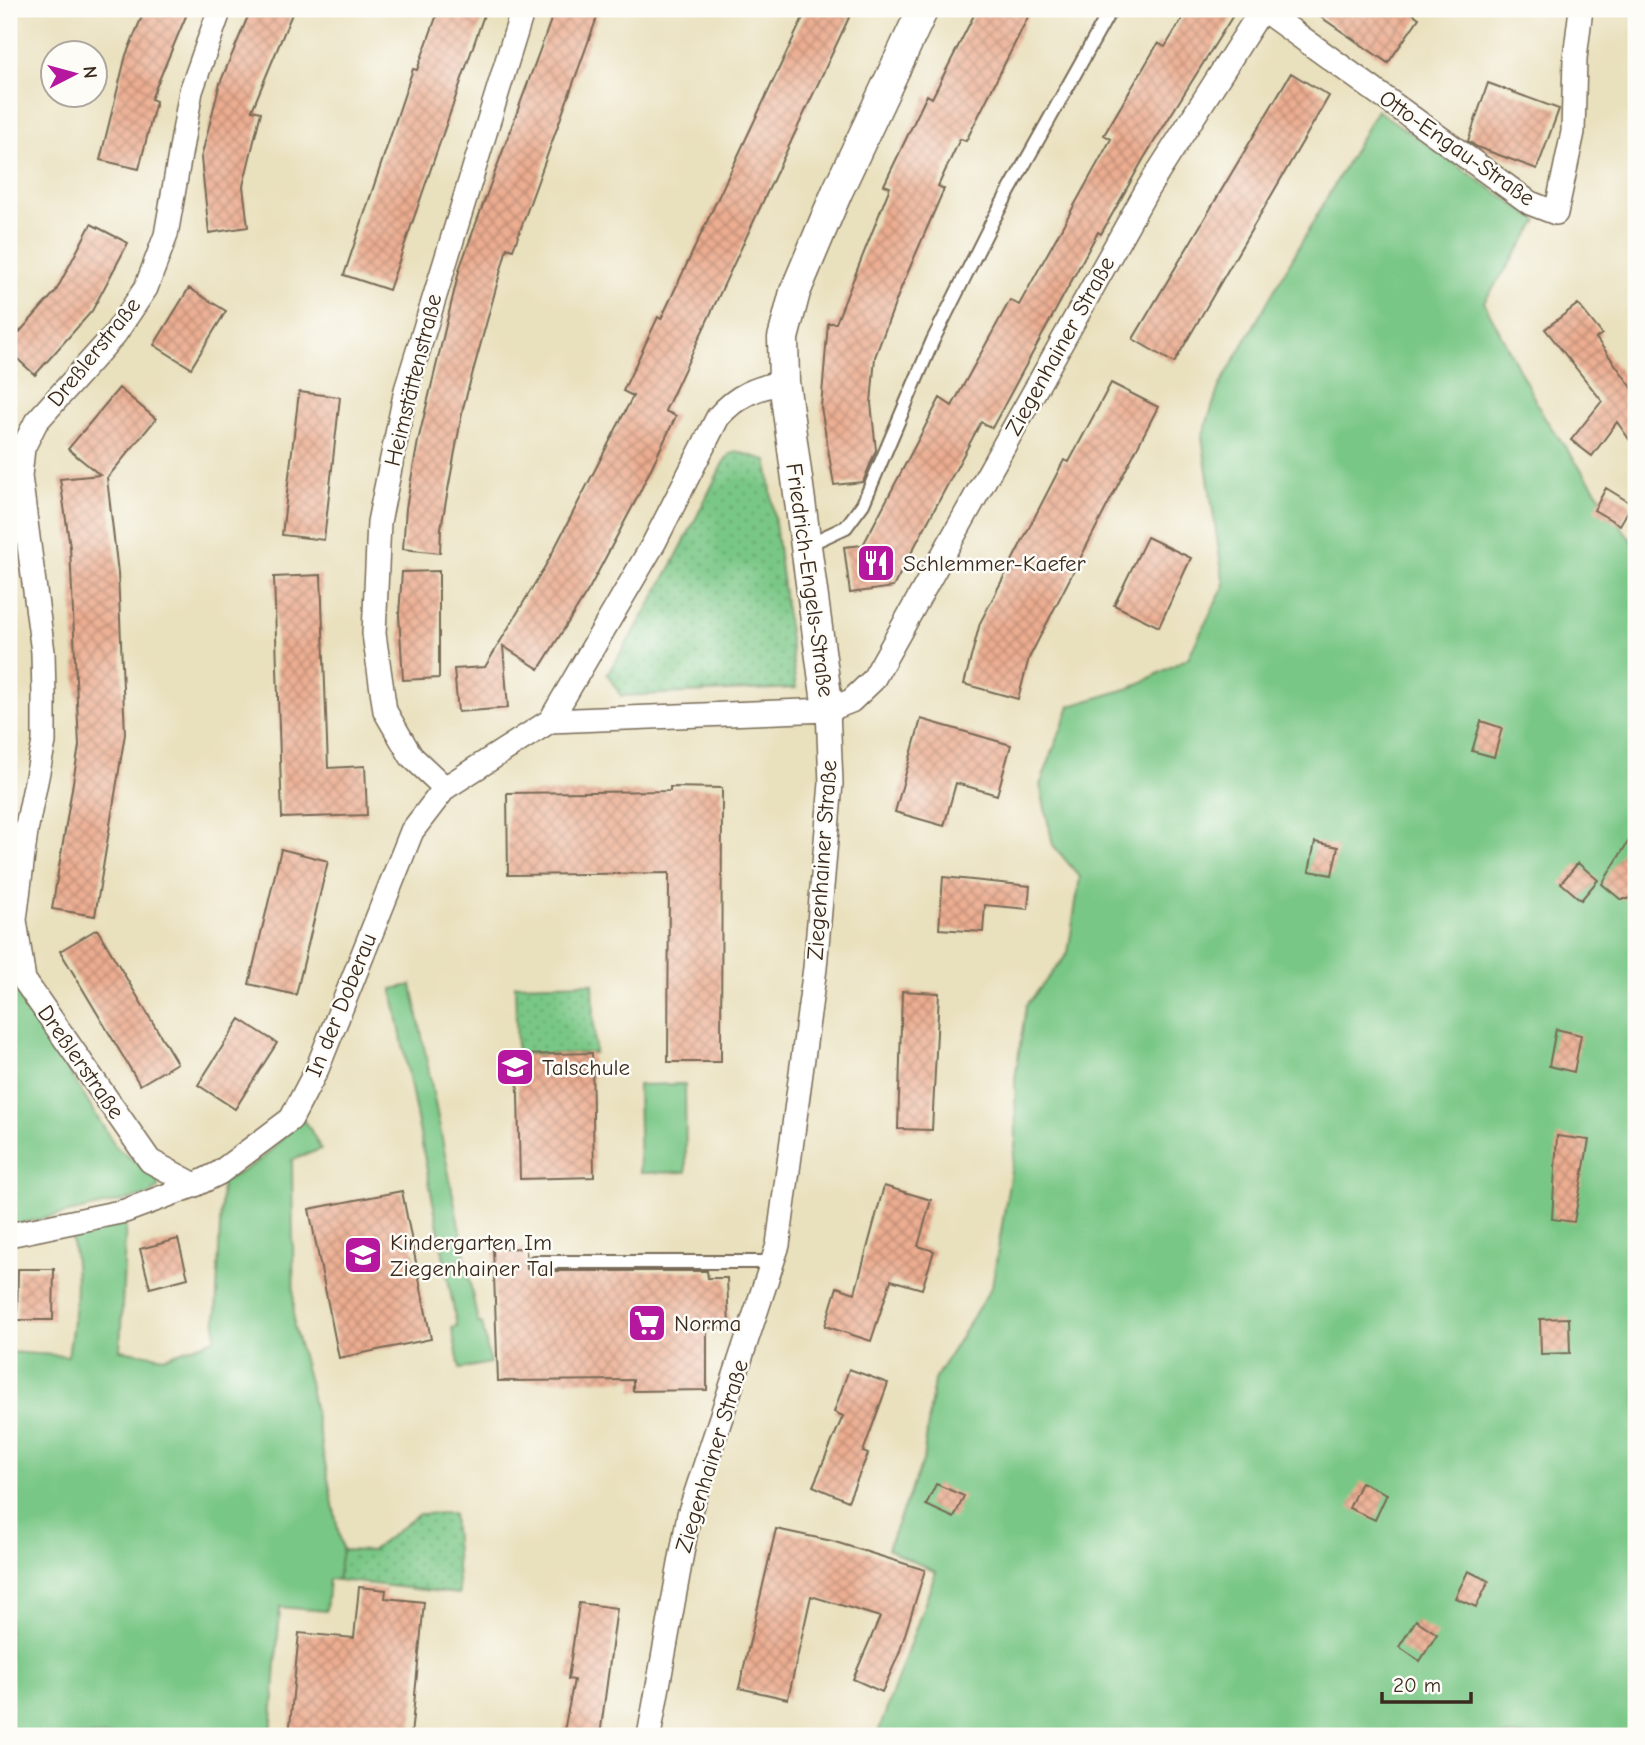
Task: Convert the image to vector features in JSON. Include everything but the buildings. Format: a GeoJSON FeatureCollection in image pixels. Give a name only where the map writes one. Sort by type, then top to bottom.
{"type":"FeatureCollection","features":[{"type":"Feature","properties":{"kind":"street","name":"Dreßlerstraße"},"geometry":{"type":"LineString","coordinates":[[195,1185],[150,1161],[24,980],[15,920],[26,831],[44,742],[44,697],[43,652],[20,476],[23,448],[36,422],[115,334],[146,288],[166,235],[191,91],[220,9]]}},
{"type":"Feature","properties":{"kind":"street","name":"Heimstättenstraße"},"geometry":{"type":"LineString","coordinates":[[445,788],[411,756],[385,711],[376,646],[379,522],[406,390],[523,9]]}},
{"type":"Feature","properties":{"kind":"street","name":"Friedrich-Engels-Straße"},"geometry":{"type":"LineString","coordinates":[[550,721],[828,710],[784,382],[783,338],[795,292],[837,192],[923,9]]}},
{"type":"Feature","properties":{"kind":"street","name":"Otto-Engau-Straße"},"geometry":{"type":"LineString","coordinates":[[1262,9],[1530,203],[1556,213],[1573,132],[1575,58],[1581,9]]}},
{"type":"Feature","properties":{"kind":"street","name":"Ziegenhainer Straße"},"geometry":{"type":"LineString","coordinates":[[649,1736],[689,1514],[774,1262],[815,968],[831,783],[828,710],[851,701],[873,680],[1148,188],[1262,9]]}},
{"type":"Feature","properties":{"kind":"street"},"geometry":{"type":"LineString","coordinates":[[445,788],[550,721],[654,543],[718,417],[732,401],[756,388],[784,382]]}},
{"type":"Feature","properties":{"kind":"street","name":"In der Doberau"},"geometry":{"type":"LineString","coordinates":[[9,1236],[125,1211],[195,1185],[219,1173],[291,1118],[317,1069],[412,831],[445,788]]}},
{"type":"Feature","properties":{"kind":"lane"},"geometry":{"type":"LineString","coordinates":[[805,546],[846,527],[863,503],[933,340],[993,220],[1111,9]]}},
{"type":"Feature","properties":{"kind":"lane"},"geometry":{"type":"LineString","coordinates":[[534,1262],[774,1262]]}},
{"type":"Feature","properties":{"kind":"green space"},"geometry":{"type":"Polygon","coordinates":[[[1377,110],[1538,221],[1484,302],[1544,417],[1636,547],[1636,1736],[877,1736],[936,1572],[887,1549],[923,1461],[934,1380],[992,1286],[1016,1140],[1015,1078],[1026,1006],[1068,953],[1080,877],[1053,845],[1040,785],[1070,706],[1133,687],[1188,658],[1224,586],[1202,437],[1219,387],[1377,110]]]}},
{"type":"Feature","properties":{"kind":"green space"},"geometry":{"type":"Polygon","coordinates":[[[737,452],[767,460],[796,688],[621,696],[607,674],[669,571],[723,463],[730,454],[737,452]]]}},
{"type":"Feature","properties":{"kind":"green space"},"geometry":{"type":"Polygon","coordinates":[[[9,956],[20,994],[116,1147],[158,1180],[158,1188],[149,1195],[9,1226],[9,956]]]}},
{"type":"Feature","properties":{"kind":"green space"},"geometry":{"type":"Polygon","coordinates":[[[593,983],[595,1053],[517,1055],[515,985],[593,983]]]}},
{"type":"Feature","properties":{"kind":"green space"},"geometry":{"type":"Polygon","coordinates":[[[412,985],[478,1323],[482,1323],[490,1363],[460,1369],[452,1328],[457,1326],[392,989],[412,985]]]}},
{"type":"Feature","properties":{"kind":"green space"},"geometry":{"type":"Polygon","coordinates":[[[685,1084],[686,1172],[640,1173],[638,1085],[685,1084]]]}},
{"type":"Feature","properties":{"kind":"green space"},"geometry":{"type":"Polygon","coordinates":[[[300,1117],[321,1149],[292,1160],[294,1326],[309,1382],[342,1550],[337,1580],[329,1579],[326,1611],[280,1607],[271,1736],[9,1736],[9,1352],[68,1356],[75,1308],[76,1277],[69,1229],[126,1219],[120,1350],[165,1357],[215,1339],[222,1181],[245,1170],[265,1155],[300,1117]]]}},
{"type":"Feature","properties":{"kind":"green space"},"geometry":{"type":"Polygon","coordinates":[[[453,1513],[459,1594],[337,1580],[342,1550],[371,1551],[419,1514],[453,1513]]]}},
{"type":"Feature","properties":{"kind":"place","name":"Schlemmer-Kaefer"},"geometry":{"type":"Point","coordinates":[876,563]}},
{"type":"Feature","properties":{"kind":"place","name":"Talschule"},"geometry":{"type":"Point","coordinates":[515,1067]}},
{"type":"Feature","properties":{"kind":"place","name":"Kindergarten Im Ziegenhainer Tal"},"geometry":{"type":"Point","coordinates":[363,1255]}},
{"type":"Feature","properties":{"kind":"place","name":"Norma"},"geometry":{"type":"Point","coordinates":[647,1323]}}]}
